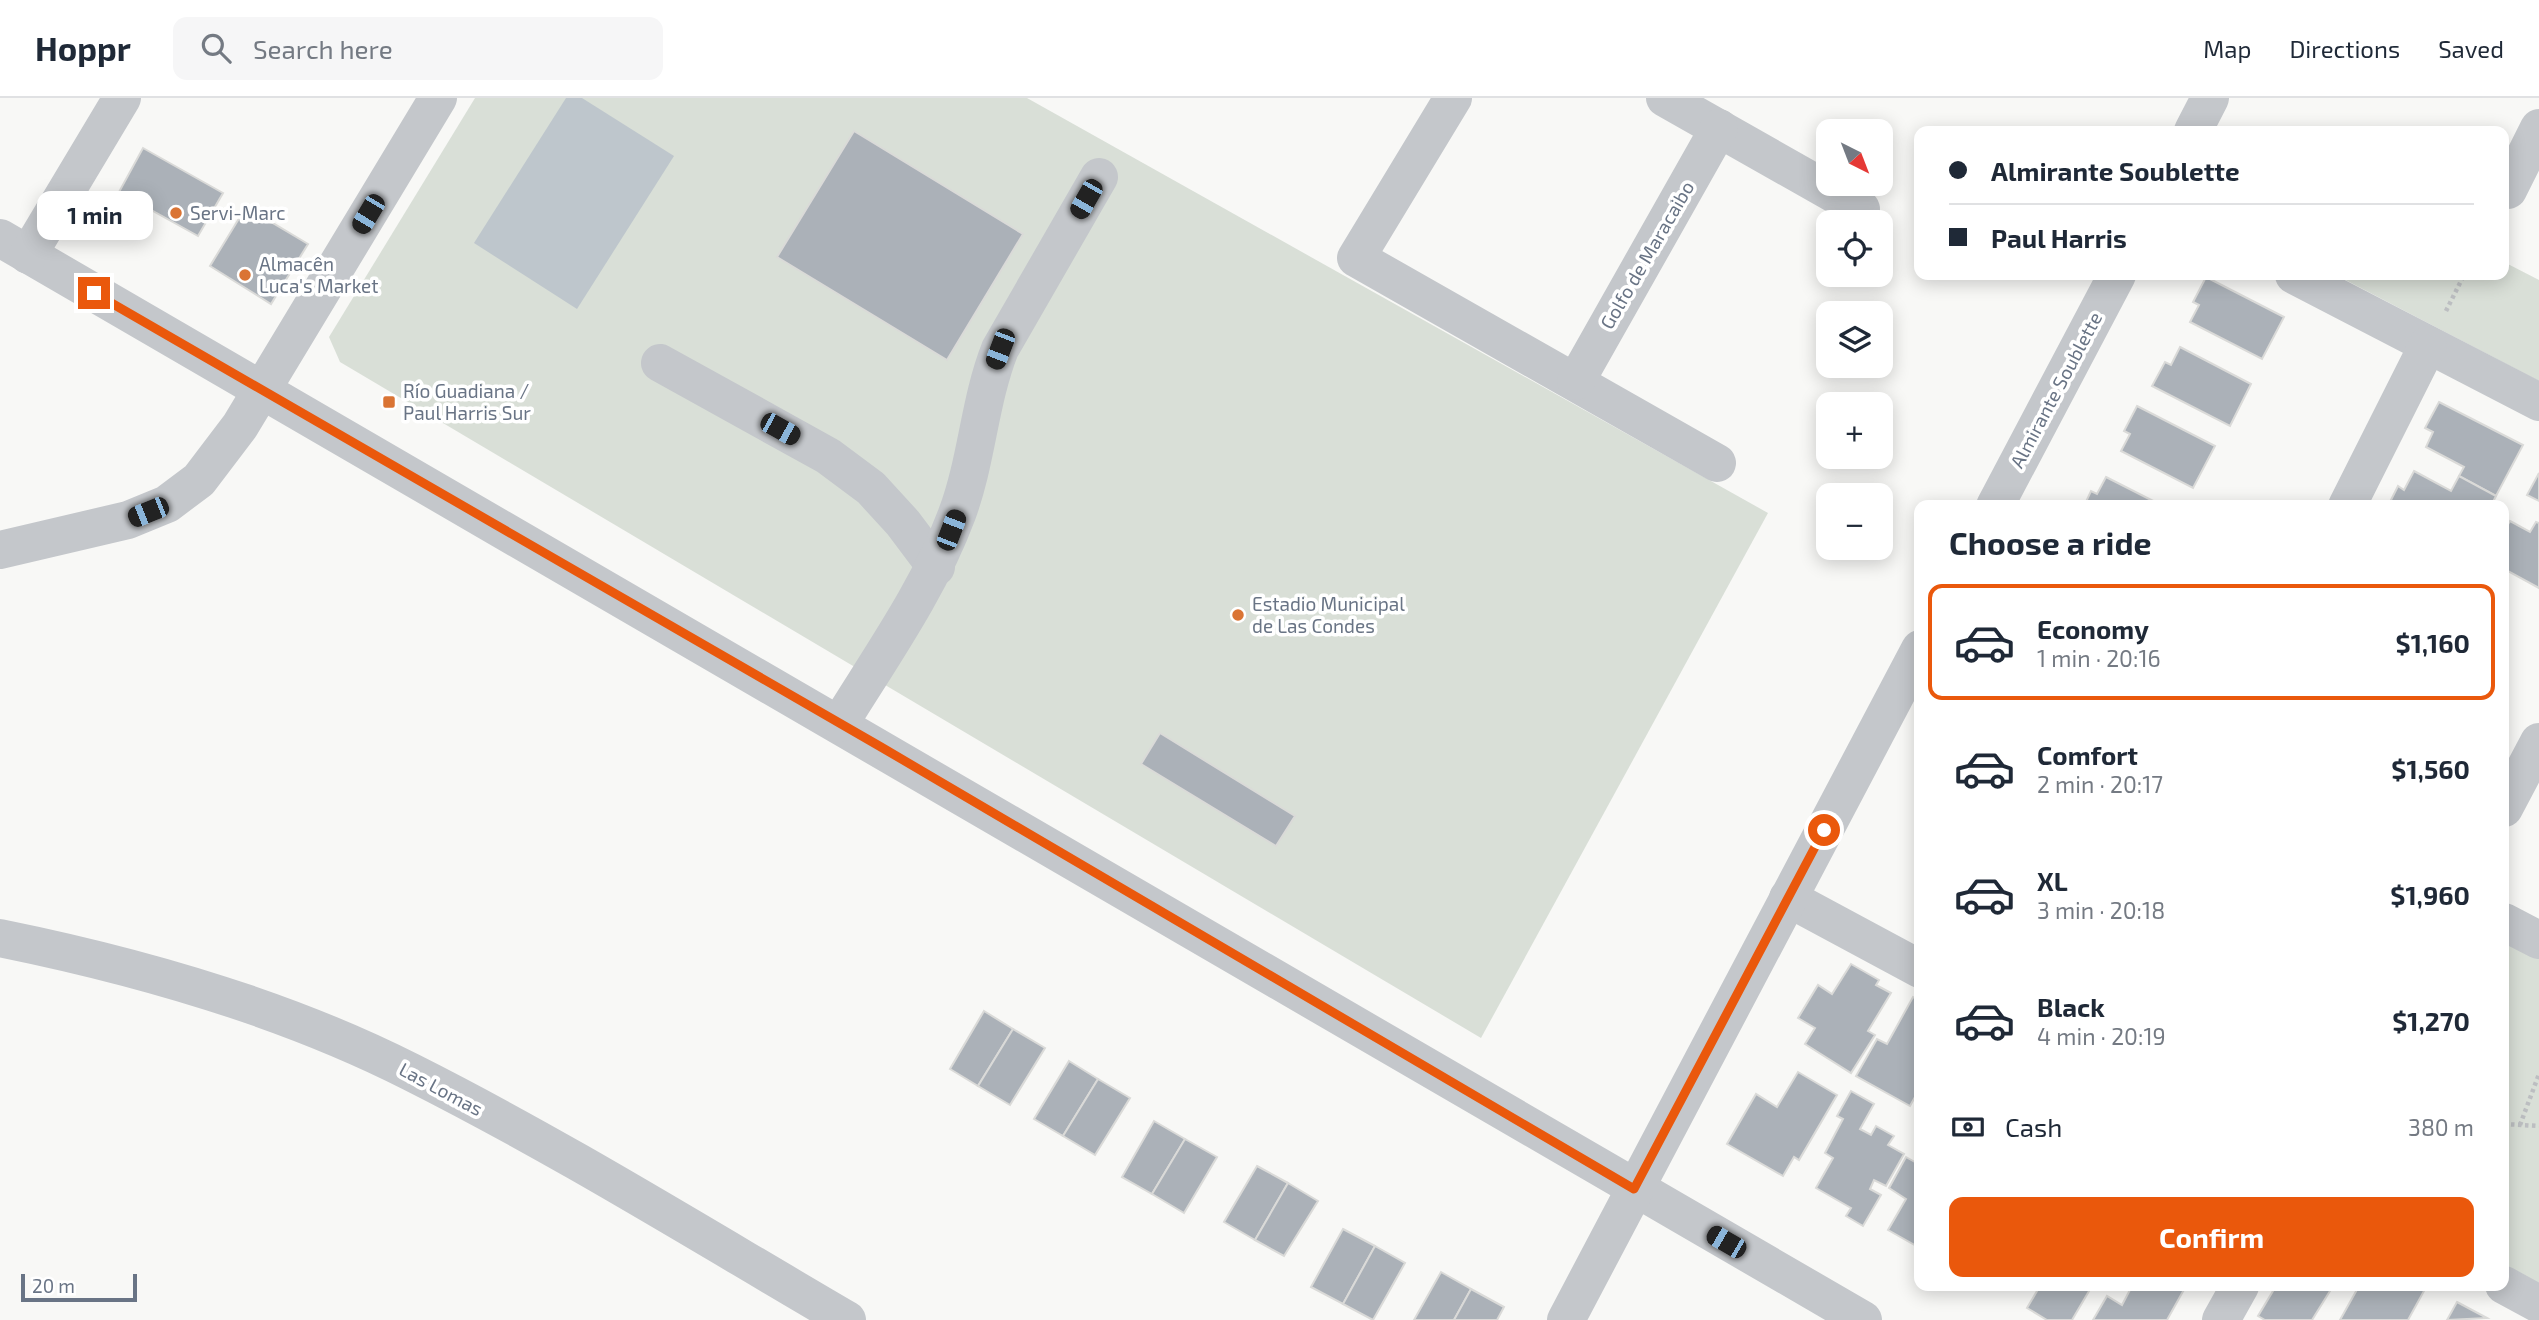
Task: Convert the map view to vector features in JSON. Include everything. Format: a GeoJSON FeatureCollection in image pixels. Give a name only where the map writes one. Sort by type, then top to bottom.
{"type":"FeatureCollection","features":[{"type":"Feature","properties":{"kind":"street"},"geometry":{"type":"LineString","coordinates":[[122,98],[14,246],[1863,1320]]}},
{"type":"Feature","properties":{"kind":"street"},"geometry":{"type":"LineString","coordinates":[[0,550],[128,520],[167,504],[199,480],[230,442],[438,98]]}},
{"type":"Feature","properties":{"kind":"street"},"geometry":{"type":"LineString","coordinates":[[1453,98],[1356,258],[1717,463]]}},
{"type":"Feature","properties":{"kind":"street"},"geometry":{"type":"LineString","coordinates":[[1665,98],[1861,209]]}},
{"type":"Feature","properties":{"kind":"street"},"geometry":{"type":"LineString","coordinates":[[2196,126],[2210,98]]}},
{"type":"Feature","properties":{"kind":"street","name":"Golfo de Maracaibo"},"geometry":{"type":"LineString","coordinates":[[1576,382],[1719,128]]}},
{"type":"Feature","properties":{"kind":"street"},"geometry":{"type":"LineString","coordinates":[[2509,188],[2539,128]]}},
{"type":"Feature","properties":{"kind":"street"},"geometry":{"type":"LineString","coordinates":[[839,723],[936,568],[958,511],[990,373],[1000,349],[1099,177]]}},
{"type":"Feature","properties":{"kind":"street","name":"Almirante Soublette"},"geometry":{"type":"LineString","coordinates":[[1998,500],[2114,280]]}},
{"type":"Feature","properties":{"kind":"street"},"geometry":{"type":"LineString","coordinates":[[2304,280],[2539,402]]}},
{"type":"Feature","properties":{"kind":"street"},"geometry":{"type":"LineString","coordinates":[[2350,500],[2428,345]]}},
{"type":"Feature","properties":{"kind":"street"},"geometry":{"type":"LineString","coordinates":[[660,363],[828,456],[871,488],[904,523],[936,568]]}},
{"type":"Feature","properties":{"kind":"street"},"geometry":{"type":"LineString","coordinates":[[1566,1320],[1914,660]]}},
{"type":"Feature","properties":{"kind":"street"},"geometry":{"type":"LineString","coordinates":[[2509,799],[2539,742]]}},
{"type":"Feature","properties":{"kind":"street"},"geometry":{"type":"LineString","coordinates":[[1788,898],[1914,965]]}},
{"type":"Feature","properties":{"kind":"street"},"geometry":{"type":"LineString","coordinates":[[2509,925],[2539,940]]}},
{"type":"Feature","properties":{"kind":"street","name":"Las Lomas"},"geometry":{"type":"LineString","coordinates":[[0,938],[133,969],[218,995],[314,1030],[409,1071],[533,1139],[847,1320]]}},
{"type":"Feature","properties":{"kind":"street"},"geometry":{"type":"LineString","coordinates":[[2509,1288],[2539,1304]]}},
{"type":"Feature","properties":{"kind":"street"},"geometry":{"type":"LineString","coordinates":[[2221,1320],[2237,1291]]}},
{"type":"Feature","properties":{"kind":"path"},"geometry":{"type":"LineString","coordinates":[[2520,1125],[2539,1074]]}},
{"type":"Feature","properties":{"kind":"path"},"geometry":{"type":"LineString","coordinates":[[2509,1124],[2539,1126]]}},
{"type":"Feature","properties":{"kind":"shaded area","name":"Estadio Municipal de Las Condes"},"geometry":{"type":"Polygon","coordinates":[[[475,98],[1027,98],[1768,513],[1481,1038],[340,362],[329,337],[475,98]]]}},
{"type":"Feature","properties":{"kind":"shaded area"},"geometry":{"type":"Polygon","coordinates":[[[566,98],[582,98],[674,156],[577,309],[474,243],[566,98]]]}},
{"type":"Feature","properties":{"kind":"shaded area"},"geometry":{"type":"Polygon","coordinates":[[[2509,265],[2539,280],[2539,381],[2346,280],[2509,280],[2509,265]]]}},
{"type":"Feature","properties":{"kind":"shaded area"},"geometry":{"type":"Polygon","coordinates":[[[2509,945],[2539,959],[2539,1284],[2509,1269],[2509,945]]]}},
{"type":"Feature","properties":{"kind":"building"},"geometry":{"type":"Polygon","coordinates":[[[854,131],[1023,234],[947,360],[777,257],[854,131]]]}},
{"type":"Feature","properties":{"kind":"building"},"geometry":{"type":"Polygon","coordinates":[[[143,148],[223,193],[198,236],[119,192],[143,148]]]}},
{"type":"Feature","properties":{"kind":"building"},"geometry":{"type":"Polygon","coordinates":[[[246,207],[308,244],[271,304],[210,266],[246,207]]]}},
{"type":"Feature","properties":{"kind":"building"},"geometry":{"type":"Polygon","coordinates":[[[2204,280],[2212,280],[2284,317],[2262,359],[2190,322],[2199,305],[2193,302],[2204,280]]]}},
{"type":"Feature","properties":{"kind":"building"},"geometry":{"type":"Polygon","coordinates":[[[2180,347],[2251,384],[2230,426],[2152,386],[2165,362],[2171,365],[2180,347]]]}},
{"type":"Feature","properties":{"kind":"building"},"geometry":{"type":"Polygon","coordinates":[[[2439,402],[2523,445],[2496,496],[2459,476],[2464,467],[2426,447],[2433,432],[2425,428],[2439,402]]]}},
{"type":"Feature","properties":{"kind":"building"},"geometry":{"type":"Polygon","coordinates":[[[2137,406],[2215,446],[2193,488],[2121,451],[2130,434],[2124,431],[2137,406]]]}},
{"type":"Feature","properties":{"kind":"building"},"geometry":{"type":"Polygon","coordinates":[[[2414,471],[2451,491],[2459,476],[2496,496],[2494,500],[2391,500],[2398,486],[2404,490],[2414,471]]]}},
{"type":"Feature","properties":{"kind":"building"},"geometry":{"type":"Polygon","coordinates":[[[2539,473],[2539,501],[2527,495],[2539,473]]]}},
{"type":"Feature","properties":{"kind":"building"},"geometry":{"type":"Polygon","coordinates":[[[2106,477],[2151,500],[2087,500],[2091,491],[2097,494],[2106,477]]]}},
{"type":"Feature","properties":{"kind":"building"},"geometry":{"type":"Polygon","coordinates":[[[2536,522],[2539,523],[2539,588],[2509,572],[2509,523],[2530,532],[2536,522]]]}},
{"type":"Feature","properties":{"kind":"building"},"geometry":{"type":"Polygon","coordinates":[[[1160,733],[1295,816],[1276,846],[1141,764],[1160,733]]]}},
{"type":"Feature","properties":{"kind":"building"},"geometry":{"type":"Polygon","coordinates":[[[1851,964],[1879,980],[1876,985],[1891,993],[1868,1031],[1875,1035],[1851,1073],[1805,1044],[1815,1028],[1798,1018],[1818,985],[1832,994],[1851,964]]]}},
{"type":"Feature","properties":{"kind":"building"},"geometry":{"type":"Polygon","coordinates":[[[1913,997],[1914,1099],[1910,1106],[1856,1076],[1877,1039],[1887,1044],[1913,997]]]}},
{"type":"Feature","properties":{"kind":"building"},"geometry":{"type":"Polygon","coordinates":[[[984,1011],[1013,1029],[978,1086],[950,1069],[984,1011]]]}},
{"type":"Feature","properties":{"kind":"building"},"geometry":{"type":"Polygon","coordinates":[[[1013,1029],[1045,1048],[1010,1105],[978,1086],[1013,1029]]]}},
{"type":"Feature","properties":{"kind":"building"},"geometry":{"type":"Polygon","coordinates":[[[1069,1061],[1098,1079],[1063,1136],[1034,1119],[1069,1061]]]}},
{"type":"Feature","properties":{"kind":"building"},"geometry":{"type":"Polygon","coordinates":[[[1798,1072],[1837,1095],[1799,1160],[1794,1157],[1783,1176],[1727,1144],[1756,1094],[1777,1107],[1798,1072]]]}},
{"type":"Feature","properties":{"kind":"building"},"geometry":{"type":"Polygon","coordinates":[[[1098,1079],[1130,1098],[1095,1155],[1063,1136],[1098,1079]]]}},
{"type":"Feature","properties":{"kind":"building"},"geometry":{"type":"Polygon","coordinates":[[[1851,1091],[1874,1104],[1860,1129],[1871,1135],[1876,1126],[1894,1136],[1888,1145],[1904,1154],[1886,1186],[1874,1180],[1870,1189],[1881,1195],[1863,1226],[1846,1216],[1851,1208],[1816,1188],[1833,1158],[1825,1153],[1843,1119],[1837,1116],[1851,1091]]]}},
{"type":"Feature","properties":{"kind":"building"},"geometry":{"type":"Polygon","coordinates":[[[1154,1121],[1185,1139],[1152,1194],[1122,1177],[1154,1121]]]}},
{"type":"Feature","properties":{"kind":"building"},"geometry":{"type":"Polygon","coordinates":[[[1185,1139],[1217,1157],[1184,1213],[1152,1194],[1185,1139]]]}},
{"type":"Feature","properties":{"kind":"building"},"geometry":{"type":"Polygon","coordinates":[[[1906,1157],[1914,1162],[1914,1245],[1888,1230],[1906,1199],[1889,1188],[1906,1157]]]}},
{"type":"Feature","properties":{"kind":"building"},"geometry":{"type":"Polygon","coordinates":[[[1257,1166],[1288,1183],[1255,1240],[1224,1222],[1257,1166]]]}},
{"type":"Feature","properties":{"kind":"building"},"geometry":{"type":"Polygon","coordinates":[[[1288,1183],[1318,1201],[1284,1256],[1255,1240],[1288,1183]]]}},
{"type":"Feature","properties":{"kind":"building"},"geometry":{"type":"Polygon","coordinates":[[[1343,1229],[1375,1246],[1343,1304],[1311,1287],[1343,1229]]]}},
{"type":"Feature","properties":{"kind":"building"},"geometry":{"type":"Polygon","coordinates":[[[1375,1246],[1405,1263],[1373,1320],[1343,1304],[1375,1246]]]}},
{"type":"Feature","properties":{"kind":"building"},"geometry":{"type":"Polygon","coordinates":[[[1441,1272],[1471,1289],[1454,1320],[1414,1320],[1441,1272]]]}},
{"type":"Feature","properties":{"kind":"building"},"geometry":{"type":"Polygon","coordinates":[[[1471,1289],[1504,1307],[1497,1320],[1454,1320],[1471,1289]]]}},
{"type":"Feature","properties":{"kind":"building"},"geometry":{"type":"Polygon","coordinates":[[[2037,1291],[2089,1291],[2072,1320],[2047,1320],[2027,1308],[2037,1291]]]}},
{"type":"Feature","properties":{"kind":"building"},"geometry":{"type":"Polygon","coordinates":[[[2129,1291],[2183,1291],[2167,1320],[2093,1320],[2107,1296],[2122,1305],[2129,1291]]]}},
{"type":"Feature","properties":{"kind":"building"},"geometry":{"type":"Polygon","coordinates":[[[2273,1291],[2330,1291],[2312,1320],[2265,1320],[2258,1316],[2273,1291]]]}},
{"type":"Feature","properties":{"kind":"building"},"geometry":{"type":"Polygon","coordinates":[[[2356,1291],[2424,1291],[2408,1320],[2340,1320],[2356,1291]]]}},
{"type":"Feature","properties":{"kind":"building"},"geometry":{"type":"Polygon","coordinates":[[[2457,1302],[2487,1318],[2447,1320],[2457,1302]]]}},
{"type":"Feature","properties":{"kind":"place","name":"Servi-Marc"},"geometry":{"type":"Point","coordinates":[176,213]}},
{"type":"Feature","properties":{"kind":"place","name":"Almacên Luca's Market"},"geometry":{"type":"Point","coordinates":[245,275]}},
{"type":"Feature","properties":{"kind":"place","name":"Río Guadiana / Paul Harris Sur"},"geometry":{"type":"Point","coordinates":[389,402]}},
{"type":"Feature","properties":{"kind":"place","name":"Estadio Municipal de Las Condes"},"geometry":{"type":"Point","coordinates":[1238,615]}},
{"type":"Feature","properties":{"kind":"route"},"geometry":{"type":"LineString","coordinates":[[94,293],[881,747],[1634,1189],[1824,830]]}}]}
